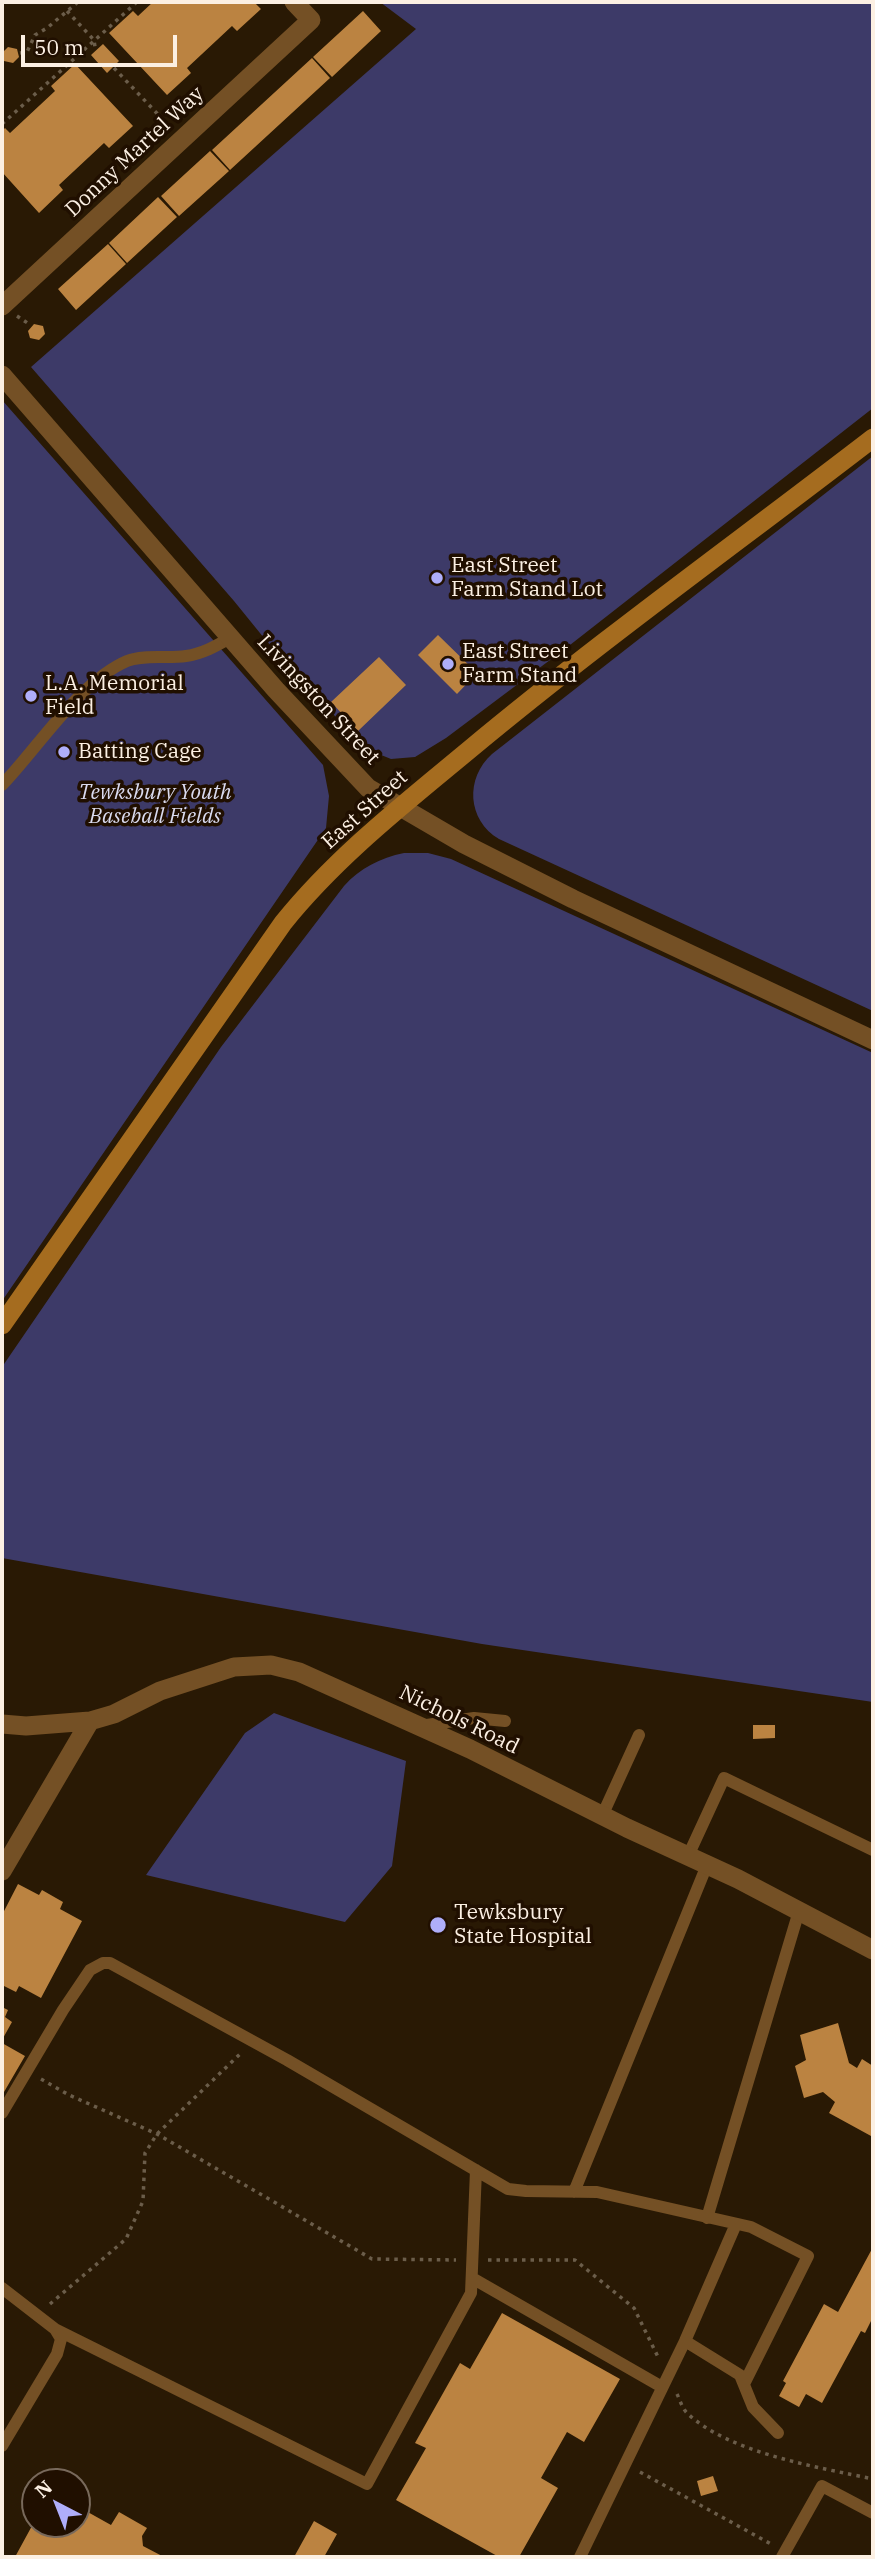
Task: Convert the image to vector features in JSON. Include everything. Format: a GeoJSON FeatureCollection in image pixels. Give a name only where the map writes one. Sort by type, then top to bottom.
{"type":"FeatureCollection","features":[{"type":"Feature","properties":{"kind":"main road","name":"East Street"},"geometry":{"type":"LineString","coordinates":[[2,1325],[283,923],[313,889],[400,807],[566,672],[873,438]]}},
{"type":"Feature","properties":{"kind":"street","name":"Donny Martel Way"},"geometry":{"type":"LineString","coordinates":[[2,306],[311,20],[294,2]]}},
{"type":"Feature","properties":{"kind":"street","name":"Livingston Street"},"geometry":{"type":"LineString","coordinates":[[2,375],[230,638],[368,788],[464,844],[573,899],[873,1041]]}},
{"type":"Feature","properties":{"kind":"street","name":"Nichols Road"},"geometry":{"type":"LineString","coordinates":[[2,1724],[26,1726],[90,1721],[114,1714],[171,1688],[234,1667],[262,1665],[299,1672],[420,1726],[707,1865],[873,1950]]}},
{"type":"Feature","properties":{"kind":"street"},"geometry":{"type":"LineString","coordinates":[[2,1871],[90,1721]]}},
{"type":"Feature","properties":{"kind":"lane"},"geometry":{"type":"LineString","coordinates":[[2,785],[68,709],[113,668],[130,660],[187,656],[209,650],[230,638]]}},
{"type":"Feature","properties":{"kind":"lane"},"geometry":{"type":"LineString","coordinates":[[420,1726],[474,1718],[505,1721]]}},
{"type":"Feature","properties":{"kind":"lane"},"geometry":{"type":"LineString","coordinates":[[602,1816],[639,1735]]}},
{"type":"Feature","properties":{"kind":"lane"},"geometry":{"type":"LineString","coordinates":[[688,1856],[724,1778],[873,1850]]}},
{"type":"Feature","properties":{"kind":"lane"},"geometry":{"type":"LineString","coordinates":[[574,2192],[707,1865]]}},
{"type":"Feature","properties":{"kind":"lane"},"geometry":{"type":"LineString","coordinates":[[707,2218],[799,1911]]}},
{"type":"Feature","properties":{"kind":"lane"},"geometry":{"type":"LineString","coordinates":[[2,2113],[69,2000],[90,1970],[103,1963],[110,1963],[254,2042],[508,2189],[597,2192],[751,2227],[808,2256],[744,2384]]}},
{"type":"Feature","properties":{"kind":"lane"},"geometry":{"type":"LineString","coordinates":[[2,2288],[55,2329],[367,2484],[471,2293],[476,2170]]}},
{"type":"Feature","properties":{"kind":"lane"},"geometry":{"type":"LineString","coordinates":[[580,2557],[685,2341],[736,2224]]}},
{"type":"Feature","properties":{"kind":"lane"},"geometry":{"type":"LineString","coordinates":[[471,2278],[662,2387]]}},
{"type":"Feature","properties":{"kind":"lane"},"geometry":{"type":"LineString","coordinates":[[2,2446],[57,2354],[61,2339],[55,2329]]}},
{"type":"Feature","properties":{"kind":"lane"},"geometry":{"type":"LineString","coordinates":[[685,2341],[740,2375],[753,2407],[778,2433]]}},
{"type":"Feature","properties":{"kind":"lane"},"geometry":{"type":"LineString","coordinates":[[784,2554],[822,2486],[873,2513]]}},
{"type":"Feature","properties":{"kind":"path"},"geometry":{"type":"LineString","coordinates":[[20,53],[27,52],[35,35],[78,2]]}},
{"type":"Feature","properties":{"kind":"path"},"geometry":{"type":"LineString","coordinates":[[2,124],[137,2]]}},
{"type":"Feature","properties":{"kind":"path"},"geometry":{"type":"LineString","coordinates":[[67,11],[94,40],[95,47]]}},
{"type":"Feature","properties":{"kind":"path"},"geometry":{"type":"LineString","coordinates":[[114,68],[182,140]]}},
{"type":"Feature","properties":{"kind":"path"},"geometry":{"type":"LineString","coordinates":[[38,2315],[126,2239],[143,2201],[145,2153],[157,2134],[254,2042]]}},
{"type":"Feature","properties":{"kind":"path"},"geometry":{"type":"LineString","coordinates":[[624,2464],[784,2554]]}},
{"type":"Feature","properties":{"kind":"green space"},"geometry":{"type":"Polygon","coordinates":[[[380,2],[873,2],[873,408],[570,645],[446,738],[415,757],[391,759],[364,748],[264,638],[31,367],[416,29],[380,2]]]}},
{"type":"Feature","properties":{"kind":"green space","name":"Tewksbury Youth Baseball Fields"},"geometry":{"type":"Polygon","coordinates":[[[2,400],[323,765],[329,796],[326,828],[2,1301],[2,400]]]}},
{"type":"Feature","properties":{"kind":"green space"},"geometry":{"type":"Polygon","coordinates":[[[873,456],[873,1011],[499,839],[488,831],[481,821],[473,798],[477,775],[492,754],[873,456]]]}},
{"type":"Feature","properties":{"kind":"green space"},"geometry":{"type":"Polygon","coordinates":[[[404,853],[428,853],[451,859],[873,1053],[873,1702],[482,1644],[2,1558],[2,1367],[221,1047],[344,886],[371,865],[404,853]]]}},
{"type":"Feature","properties":{"kind":"green space"},"geometry":{"type":"Polygon","coordinates":[[[274,1713],[406,1761],[392,1866],[345,1922],[146,1875],[245,1733],[274,1713]]]}},
{"type":"Feature","properties":{"kind":"building"},"geometry":{"type":"Polygon","coordinates":[[[153,2],[254,2],[261,9],[237,31],[232,26],[187,68],[191,73],[167,95],[109,33],[133,11],[138,16],[153,2]]]}},
{"type":"Feature","properties":{"kind":"building"},"geometry":{"type":"Polygon","coordinates":[[[363,11],[381,31],[332,77],[313,57],[363,11]]]}},
{"type":"Feature","properties":{"kind":"building"},"geometry":{"type":"Polygon","coordinates":[[[103,44],[119,61],[107,73],[91,55],[103,44]]]}},
{"type":"Feature","properties":{"kind":"building"},"geometry":{"type":"Polygon","coordinates":[[[8,47],[17,49],[19,57],[13,63],[4,61],[2,53],[8,47]]]}},
{"type":"Feature","properties":{"kind":"building"},"geometry":{"type":"Polygon","coordinates":[[[312,58],[330,78],[230,170],[212,150],[312,58]]]}},
{"type":"Feature","properties":{"kind":"building"},"geometry":{"type":"Polygon","coordinates":[[[75,64],[133,126],[109,148],[104,143],[59,185],[63,190],[39,213],[2,172],[2,131],[5,128],[10,133],[55,91],[51,86],[75,64]]]}},
{"type":"Feature","properties":{"kind":"building"},"geometry":{"type":"Polygon","coordinates":[[[210,151],[229,171],[179,216],[161,196],[210,151]]]}},
{"type":"Feature","properties":{"kind":"building"},"geometry":{"type":"Polygon","coordinates":[[[158,197],[177,217],[127,263],[109,243],[158,197]]]}},
{"type":"Feature","properties":{"kind":"building"},"geometry":{"type":"Polygon","coordinates":[[[108,244],[126,264],[76,310],[58,289],[108,244]]]}},
{"type":"Feature","properties":{"kind":"building"},"geometry":{"type":"Polygon","coordinates":[[[34,324],[43,326],[45,334],[39,340],[30,338],[28,331],[34,324]]]}},
{"type":"Feature","properties":{"kind":"building","name":"East Street Farm Stand"},"geometry":{"type":"Polygon","coordinates":[[[438,635],[477,673],[457,694],[418,655],[438,635]]]}},
{"type":"Feature","properties":{"kind":"building"},"geometry":{"type":"Polygon","coordinates":[[[379,657],[406,685],[358,731],[331,702],[379,657]]]}},
{"type":"Feature","properties":{"kind":"building"},"geometry":{"type":"Polygon","coordinates":[[[753,1725],[775,1725],[775,1738],[753,1739],[753,1725]]]}},
{"type":"Feature","properties":{"kind":"building"},"geometry":{"type":"Polygon","coordinates":[[[18,1884],[39,1895],[42,1890],[63,1902],[60,1909],[82,1921],[41,1998],[19,1986],[16,1992],[2,1985],[2,1915],[18,1884]]]}},
{"type":"Feature","properties":{"kind":"building"},"geometry":{"type":"Polygon","coordinates":[[[2,2007],[8,2010],[5,2017],[12,2022],[2,2040],[2,2007]]]}},
{"type":"Feature","properties":{"kind":"building"},"geometry":{"type":"Polygon","coordinates":[[[838,2023],[849,2063],[857,2068],[862,2059],[873,2066],[871,2136],[829,2113],[835,2102],[823,2092],[804,2098],[795,2066],[806,2060],[800,2035],[838,2023]]]}},
{"type":"Feature","properties":{"kind":"building"},"geometry":{"type":"Polygon","coordinates":[[[2,2043],[25,2056],[4,2092],[2,2091],[2,2043]]]}},
{"type":"Feature","properties":{"kind":"building"},"geometry":{"type":"Polygon","coordinates":[[[873,2247],[873,2317],[865,2333],[861,2331],[822,2403],[806,2394],[799,2407],[779,2396],[786,2383],[783,2381],[824,2304],[838,2312],[873,2247]]]}},
{"type":"Feature","properties":{"kind":"building"},"geometry":{"type":"Polygon","coordinates":[[[502,2313],[620,2379],[584,2442],[567,2432],[541,2478],[558,2488],[519,2557],[499,2557],[396,2500],[426,2448],[415,2443],[460,2363],[470,2369],[502,2313]]]}},
{"type":"Feature","properties":{"kind":"building"},"geometry":{"type":"Polygon","coordinates":[[[713,2476],[718,2491],[701,2496],[697,2481],[713,2476]]]}},
{"type":"Feature","properties":{"kind":"building"},"geometry":{"type":"Polygon","coordinates":[[[119,2512],[147,2528],[142,2536],[143,2546],[164,2557],[15,2557],[25,2538],[91,2538],[91,2514],[111,2525],[119,2512]]]}},
{"type":"Feature","properties":{"kind":"building"},"geometry":{"type":"Polygon","coordinates":[[[314,2521],[337,2534],[324,2557],[294,2557],[314,2521]]]}},
{"type":"Feature","properties":{"kind":"place","name":"East Street Farm Stand Lot"},"geometry":{"type":"Point","coordinates":[437,578]}},
{"type":"Feature","properties":{"kind":"place","name":"East Street Farm Stand"},"geometry":{"type":"Point","coordinates":[448,664]}},
{"type":"Feature","properties":{"kind":"place","name":"L.A. Memorial Field"},"geometry":{"type":"Point","coordinates":[31,696]}},
{"type":"Feature","properties":{"kind":"place","name":"Batting Cage"},"geometry":{"type":"Point","coordinates":[64,752]}},
{"type":"Feature","properties":{"kind":"place","name":"Tewksbury State Hospital"},"geometry":{"type":"Point","coordinates":[438,1925]}}]}
